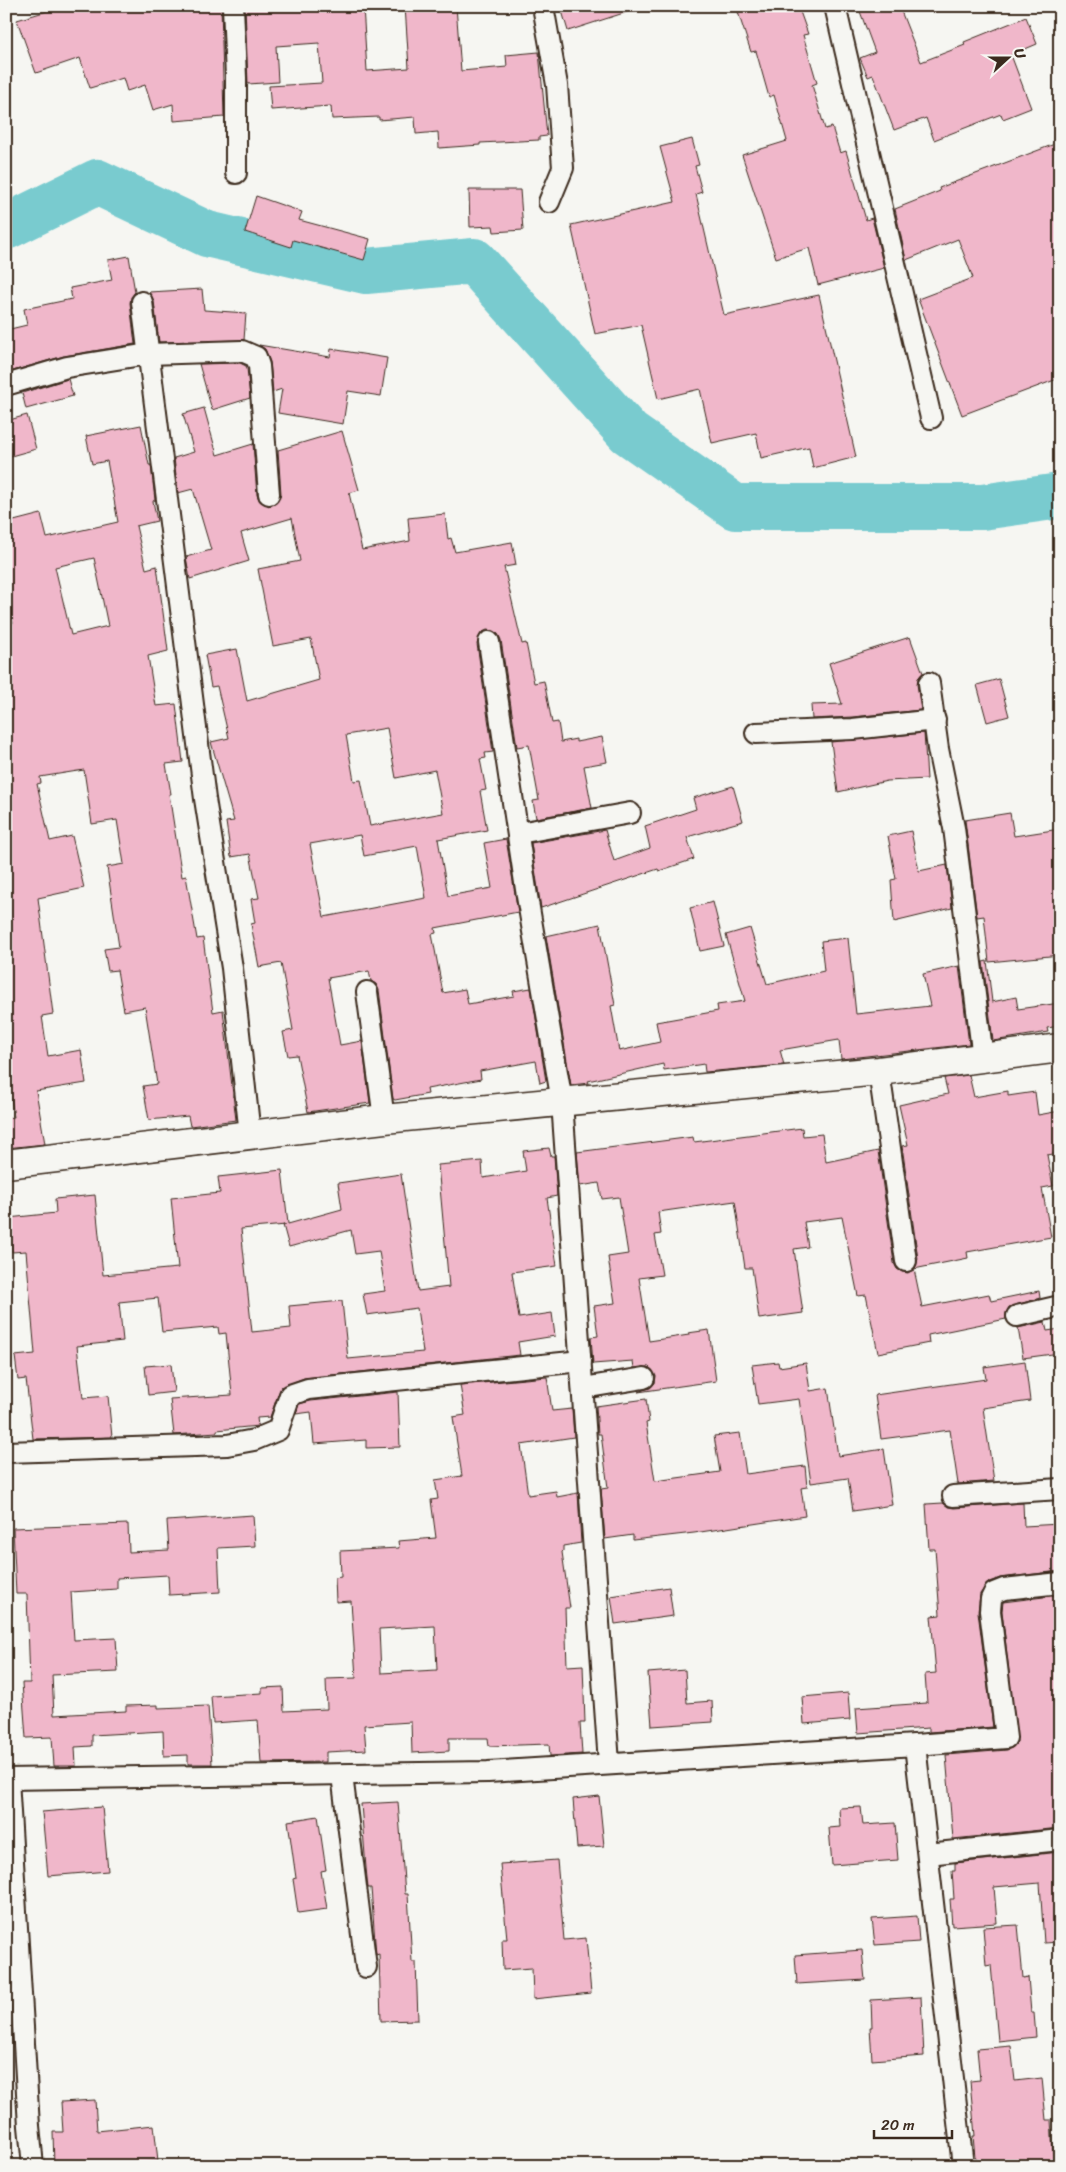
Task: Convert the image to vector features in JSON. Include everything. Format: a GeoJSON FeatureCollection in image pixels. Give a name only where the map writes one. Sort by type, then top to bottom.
{"type":"FeatureCollection","features":[{"type":"Feature","properties":{"kind":"main road"},"geometry":{"type":"LineString","coordinates":[[6,1164],[384,1119],[879,1071],[1060,1048]]}},
{"type":"Feature","properties":{"kind":"street"},"geometry":{"type":"LineString","coordinates":[[233,6],[236,78],[236,173]]}},
{"type":"Feature","properties":{"kind":"street"},"geometry":{"type":"LineString","coordinates":[[543,6],[557,85],[563,168],[549,202]]}},
{"type":"Feature","properties":{"kind":"street"},"geometry":{"type":"LineString","coordinates":[[835,6],[931,418]]}},
{"type":"Feature","properties":{"kind":"street"},"geometry":{"type":"LineString","coordinates":[[142,302],[205,799],[232,968],[250,1135]]}},
{"type":"Feature","properties":{"kind":"street"},"geometry":{"type":"LineString","coordinates":[[6,385],[67,367],[148,354],[242,351],[256,357],[259,366],[269,494]]}},
{"type":"Feature","properties":{"kind":"street"},"geometry":{"type":"LineString","coordinates":[[489,642],[527,896],[562,1102],[610,1763]]}},
{"type":"Feature","properties":{"kind":"street"},"geometry":{"type":"LineString","coordinates":[[930,683],[938,749],[954,828],[983,1058]]}},
{"type":"Feature","properties":{"kind":"street"},"geometry":{"type":"LineString","coordinates":[[756,733],[853,729],[935,720]]}},
{"type":"Feature","properties":{"kind":"street"},"geometry":{"type":"LineString","coordinates":[[519,833],[630,813]]}},
{"type":"Feature","properties":{"kind":"street"},"geometry":{"type":"LineString","coordinates":[[367,992],[384,1119]]}},
{"type":"Feature","properties":{"kind":"street"},"geometry":{"type":"LineString","coordinates":[[879,1071],[906,1261]]}},
{"type":"Feature","properties":{"kind":"street"},"geometry":{"type":"LineString","coordinates":[[1017,1316],[1060,1306]]}},
{"type":"Feature","properties":{"kind":"street"},"geometry":{"type":"LineString","coordinates":[[6,1452],[227,1446],[254,1440],[278,1430],[290,1395],[308,1389],[581,1362]]}},
{"type":"Feature","properties":{"kind":"street"},"geometry":{"type":"LineString","coordinates":[[583,1388],[644,1378]]}},
{"type":"Feature","properties":{"kind":"street"},"geometry":{"type":"LineString","coordinates":[[953,1496],[1060,1489]]}},
{"type":"Feature","properties":{"kind":"street"},"geometry":{"type":"LineString","coordinates":[[33,2166],[7,1779],[488,1772],[610,1763],[915,1746],[1006,1738],[990,1599],[994,1593],[1004,1589],[1060,1583]]}},
{"type":"Feature","properties":{"kind":"street"},"geometry":{"type":"LineString","coordinates":[[915,1746],[963,2166]]}},
{"type":"Feature","properties":{"kind":"street"},"geometry":{"type":"LineString","coordinates":[[342,1775],[366,1967]]}},
{"type":"Feature","properties":{"kind":"street"},"geometry":{"type":"LineString","coordinates":[[928,1854],[1060,1840]]}},
{"type":"Feature","properties":{"kind":"building"},"geometry":{"type":"Polygon","coordinates":[[[64,6],[221,6],[224,117],[174,121],[173,104],[153,110],[145,85],[127,91],[123,78],[90,88],[80,58],[36,73],[17,20],[64,6]]]}},
{"type":"Feature","properties":{"kind":"building"},"geometry":{"type":"Polygon","coordinates":[[[245,6],[363,6],[367,71],[409,68],[405,6],[456,6],[461,71],[507,67],[506,55],[539,52],[547,136],[539,137],[539,140],[480,143],[480,145],[439,148],[438,132],[416,134],[415,117],[379,120],[379,117],[332,119],[331,106],[271,110],[269,86],[322,83],[319,43],[276,46],[278,82],[248,84],[245,6]]]}},
{"type":"Feature","properties":{"kind":"building"},"geometry":{"type":"Polygon","coordinates":[[[577,6],[632,6],[633,10],[568,31],[562,11],[577,6]]]}},
{"type":"Feature","properties":{"kind":"building"},"geometry":{"type":"Polygon","coordinates":[[[736,6],[798,6],[808,34],[803,35],[817,83],[812,85],[825,129],[832,127],[840,153],[846,151],[866,220],[872,218],[884,268],[818,285],[809,248],[776,258],[742,155],[787,141],[774,95],[769,97],[756,51],[751,52],[736,6]]]}},
{"type":"Feature","properties":{"kind":"building"},"geometry":{"type":"Polygon","coordinates":[[[858,6],[899,6],[921,62],[965,45],[964,42],[1026,17],[1037,44],[1011,55],[1031,108],[1003,119],[1001,114],[934,140],[926,118],[894,130],[873,75],[868,77],[860,58],[875,52],[858,6]]]}},
{"type":"Feature","properties":{"kind":"building"},"geometry":{"type":"Polygon","coordinates":[[[692,139],[699,165],[695,166],[702,192],[696,194],[724,315],[819,295],[856,457],[813,468],[809,447],[761,458],[756,433],[712,443],[700,389],[658,399],[641,325],[595,334],[571,225],[675,202],[660,147],[692,139]]]}},
{"type":"Feature","properties":{"kind":"building"},"geometry":{"type":"Polygon","coordinates":[[[1060,142],[1060,378],[962,415],[918,299],[973,278],[958,239],[906,260],[895,209],[940,191],[939,188],[1060,142]]]}},
{"type":"Feature","properties":{"kind":"building"},"geometry":{"type":"Polygon","coordinates":[[[469,190],[520,190],[523,230],[494,232],[493,226],[470,227],[469,190]]]}},
{"type":"Feature","properties":{"kind":"building"},"geometry":{"type":"Polygon","coordinates":[[[256,196],[302,212],[299,220],[370,239],[364,260],[293,240],[291,247],[245,232],[256,196]]]}},
{"type":"Feature","properties":{"kind":"building"},"geometry":{"type":"Polygon","coordinates":[[[129,256],[135,292],[131,297],[130,303],[135,344],[64,356],[6,373],[6,330],[27,325],[24,309],[72,299],[70,288],[112,280],[108,260],[129,256]]]}},
{"type":"Feature","properties":{"kind":"building"},"geometry":{"type":"Polygon","coordinates":[[[202,289],[204,310],[246,313],[244,340],[159,342],[154,301],[149,292],[202,289]]]}},
{"type":"Feature","properties":{"kind":"building"},"geometry":{"type":"Polygon","coordinates":[[[259,345],[330,357],[331,349],[387,358],[381,396],[348,391],[343,424],[278,413],[282,389],[273,392],[270,362],[265,349],[259,345]]]}},
{"type":"Feature","properties":{"kind":"building"},"geometry":{"type":"Polygon","coordinates":[[[240,363],[247,368],[250,398],[212,410],[199,364],[240,363]]]}},
{"type":"Feature","properties":{"kind":"building"},"geometry":{"type":"Polygon","coordinates":[[[68,379],[73,396],[26,409],[22,393],[68,379]]]}},
{"type":"Feature","properties":{"kind":"building"},"geometry":{"type":"Polygon","coordinates":[[[204,408],[217,455],[253,444],[257,495],[260,501],[269,506],[276,503],[281,494],[278,450],[342,431],[359,490],[349,493],[362,550],[410,541],[408,518],[445,514],[448,539],[451,538],[455,552],[512,542],[516,565],[504,567],[522,644],[526,643],[534,683],[544,681],[552,723],[558,722],[561,742],[576,739],[576,742],[602,737],[607,762],[584,766],[592,808],[536,818],[533,801],[539,800],[529,745],[517,747],[501,640],[498,634],[493,631],[487,630],[481,633],[477,644],[493,752],[485,753],[486,758],[480,759],[486,790],[480,791],[487,830],[438,839],[448,896],[492,888],[484,843],[506,839],[518,912],[435,928],[436,933],[432,934],[443,993],[465,989],[468,1004],[514,996],[513,991],[531,988],[546,1081],[540,1083],[536,1061],[480,1071],[481,1079],[427,1089],[428,1094],[393,1099],[379,990],[376,984],[371,981],[369,971],[328,978],[340,1045],[362,1041],[370,1103],[308,1112],[297,1055],[288,1056],[283,1032],[293,1030],[281,963],[259,967],[251,924],[255,923],[251,899],[259,898],[250,854],[231,857],[226,822],[234,821],[211,742],[229,738],[217,686],[211,687],[205,655],[237,649],[247,701],[319,680],[311,639],[273,646],[258,569],[300,561],[292,518],[241,533],[249,561],[190,579],[186,557],[211,550],[193,489],[178,493],[174,458],[194,452],[183,414],[204,408]],[[387,728],[346,735],[354,781],[361,780],[370,826],[443,813],[435,770],[396,778],[387,728]],[[360,835],[310,844],[324,917],[426,898],[417,846],[364,856],[360,835]]]}},
{"type":"Feature","properties":{"kind":"building"},"geometry":{"type":"Polygon","coordinates":[[[27,415],[36,449],[11,456],[6,439],[6,421],[27,415]]]}},
{"type":"Feature","properties":{"kind":"building"},"geometry":{"type":"Polygon","coordinates":[[[141,425],[149,465],[151,465],[155,500],[153,501],[157,521],[136,526],[146,569],[157,566],[168,651],[148,656],[156,706],[176,704],[183,762],[166,764],[171,794],[169,794],[182,877],[186,876],[197,939],[203,938],[213,1012],[223,1010],[236,1120],[190,1126],[188,1116],[149,1120],[143,1086],[157,1084],[145,1007],[124,1011],[117,970],[108,971],[104,949],[119,947],[107,867],[124,864],[117,820],[92,824],[84,770],[40,777],[41,783],[37,784],[50,841],[72,836],[84,888],[38,898],[53,1014],[42,1016],[48,1056],[81,1050],[86,1083],[36,1091],[45,1144],[6,1148],[6,1118],[14,1117],[6,1066],[6,625],[13,623],[6,595],[6,523],[41,514],[47,538],[118,522],[107,461],[92,464],[86,436],[141,425]],[[94,558],[55,567],[71,635],[108,626],[94,558]]]}},
{"type":"Feature","properties":{"kind":"building"},"geometry":{"type":"Polygon","coordinates":[[[910,637],[923,673],[918,678],[917,684],[921,710],[812,719],[811,705],[842,704],[829,663],[910,637]]]}},
{"type":"Feature","properties":{"kind":"building"},"geometry":{"type":"Polygon","coordinates":[[[999,679],[1009,716],[987,722],[977,685],[999,679]]]}},
{"type":"Feature","properties":{"kind":"building"},"geometry":{"type":"Polygon","coordinates":[[[924,733],[927,779],[887,781],[838,792],[831,742],[924,733]]]}},
{"type":"Feature","properties":{"kind":"building"},"geometry":{"type":"Polygon","coordinates":[[[733,786],[743,821],[687,837],[694,859],[541,908],[531,843],[605,830],[614,861],[650,848],[645,826],[696,809],[693,798],[733,786]]]}},
{"type":"Feature","properties":{"kind":"building"},"geometry":{"type":"Polygon","coordinates":[[[1010,813],[1014,836],[1060,829],[1060,955],[989,962],[984,916],[977,917],[965,820],[1010,813]]]}},
{"type":"Feature","properties":{"kind":"building"},"geometry":{"type":"Polygon","coordinates":[[[911,831],[919,871],[947,865],[952,908],[894,922],[891,880],[896,879],[888,836],[911,831]]]}},
{"type":"Feature","properties":{"kind":"building"},"geometry":{"type":"Polygon","coordinates":[[[713,902],[724,946],[700,951],[690,908],[713,902]]]}},
{"type":"Feature","properties":{"kind":"building"},"geometry":{"type":"Polygon","coordinates":[[[600,924],[615,1005],[611,1006],[619,1051],[660,1042],[656,1022],[718,1011],[717,1005],[745,1001],[726,935],[750,928],[767,984],[824,971],[821,941],[848,938],[856,1014],[930,1006],[923,974],[959,966],[969,1044],[841,1059],[839,1040],[780,1050],[784,1065],[705,1072],[704,1064],[664,1070],[663,1064],[588,1081],[589,1083],[571,1085],[546,936],[600,924]]]}},
{"type":"Feature","properties":{"kind":"building"},"geometry":{"type":"Polygon","coordinates":[[[987,961],[992,1002],[1016,997],[1018,1009],[1060,1003],[1060,1026],[1047,1028],[1048,1032],[993,1041],[983,962],[987,961]]]}},
{"type":"Feature","properties":{"kind":"building"},"geometry":{"type":"Polygon","coordinates":[[[969,1075],[974,1097],[1008,1091],[1008,1096],[1035,1092],[1038,1115],[1060,1111],[1060,1153],[1047,1155],[1053,1186],[1042,1188],[1051,1237],[967,1252],[968,1258],[914,1269],[918,1259],[902,1146],[908,1145],[899,1105],[948,1094],[944,1078],[969,1075]]]}},
{"type":"Feature","properties":{"kind":"building"},"geometry":{"type":"Polygon","coordinates":[[[802,1128],[803,1136],[822,1134],[826,1162],[878,1151],[894,1263],[897,1269],[902,1272],[908,1273],[914,1269],[922,1307],[989,1294],[991,1301],[1039,1291],[1040,1298],[1009,1307],[1006,1319],[928,1335],[929,1343],[878,1353],[866,1295],[858,1296],[842,1217],[804,1222],[808,1247],[794,1249],[803,1313],[759,1319],[752,1268],[745,1268],[735,1201],[658,1212],[661,1234],[655,1235],[662,1275],[639,1278],[649,1341],[709,1330],[716,1381],[638,1392],[651,1387],[655,1383],[656,1376],[649,1367],[634,1368],[633,1361],[593,1364],[591,1337],[598,1336],[594,1306],[615,1303],[608,1257],[628,1254],[619,1197],[602,1199],[599,1183],[580,1186],[577,1152],[693,1137],[694,1142],[802,1128]]]}},
{"type":"Feature","properties":{"kind":"building"},"geometry":{"type":"Polygon","coordinates":[[[549,1148],[551,1156],[554,1156],[557,1196],[547,1198],[557,1266],[512,1272],[519,1318],[552,1313],[555,1336],[518,1342],[520,1355],[304,1378],[281,1387],[270,1417],[257,1418],[258,1426],[217,1430],[217,1432],[174,1435],[170,1399],[232,1395],[226,1333],[219,1334],[218,1327],[162,1332],[158,1298],[119,1302],[123,1341],[77,1346],[83,1398],[108,1396],[112,1437],[33,1439],[26,1379],[18,1380],[15,1356],[35,1354],[26,1251],[12,1252],[8,1218],[56,1213],[55,1199],[95,1195],[103,1275],[178,1268],[171,1198],[220,1193],[218,1177],[282,1170],[288,1224],[342,1209],[338,1183],[401,1174],[418,1291],[449,1287],[438,1165],[482,1161],[483,1178],[526,1171],[523,1151],[549,1148]],[[283,1225],[241,1229],[252,1332],[291,1328],[289,1306],[342,1301],[348,1359],[423,1352],[417,1308],[367,1315],[363,1294],[385,1291],[379,1251],[355,1254],[351,1230],[289,1247],[283,1225]]]}},
{"type":"Feature","properties":{"kind":"building"},"geometry":{"type":"Polygon","coordinates":[[[1045,1322],[1047,1331],[1060,1329],[1060,1353],[1023,1358],[1018,1328],[1045,1322]]]}},
{"type":"Feature","properties":{"kind":"building"},"geometry":{"type":"Polygon","coordinates":[[[1025,1361],[1030,1401],[983,1408],[994,1481],[958,1484],[950,1430],[881,1439],[875,1395],[986,1379],[984,1367],[1025,1361]]]}},
{"type":"Feature","properties":{"kind":"building"},"geometry":{"type":"Polygon","coordinates":[[[778,1362],[779,1367],[806,1363],[810,1391],[828,1388],[838,1456],[884,1449],[892,1505],[853,1511],[848,1478],[811,1483],[799,1399],[758,1404],[752,1365],[778,1362]]]}},
{"type":"Feature","properties":{"kind":"building"},"geometry":{"type":"Polygon","coordinates":[[[171,1364],[174,1392],[148,1395],[145,1366],[171,1364]]]}},
{"type":"Feature","properties":{"kind":"building"},"geometry":{"type":"Polygon","coordinates":[[[547,1377],[552,1411],[572,1409],[574,1437],[521,1445],[528,1495],[556,1491],[557,1497],[578,1493],[581,1543],[563,1546],[562,1552],[570,1608],[565,1608],[567,1666],[583,1665],[585,1723],[580,1723],[582,1754],[550,1756],[549,1744],[489,1746],[488,1738],[449,1738],[449,1751],[412,1753],[411,1722],[364,1725],[366,1750],[326,1752],[326,1762],[261,1763],[258,1720],[213,1723],[211,1696],[262,1693],[262,1688],[283,1687],[284,1711],[327,1709],[326,1679],[356,1678],[351,1601],[336,1602],[335,1578],[341,1577],[340,1551],[399,1548],[398,1541],[436,1538],[431,1500],[438,1499],[435,1480],[462,1476],[453,1417],[465,1415],[460,1385],[547,1377]],[[435,1626],[379,1629],[381,1673],[437,1670],[435,1626]]]}},
{"type":"Feature","properties":{"kind":"building"},"geometry":{"type":"Polygon","coordinates":[[[398,1392],[400,1447],[366,1448],[366,1440],[314,1444],[311,1412],[296,1414],[299,1404],[311,1401],[398,1392]]]}},
{"type":"Feature","properties":{"kind":"building"},"geometry":{"type":"Polygon","coordinates":[[[646,1399],[649,1422],[646,1423],[655,1481],[720,1472],[714,1436],[740,1433],[746,1474],[805,1466],[807,1487],[801,1488],[805,1516],[694,1533],[633,1540],[633,1535],[605,1539],[601,1489],[608,1488],[601,1434],[598,1434],[596,1406],[646,1399]]]}},
{"type":"Feature","properties":{"kind":"building"},"geometry":{"type":"Polygon","coordinates":[[[943,1503],[948,1507],[954,1508],[1023,1503],[1024,1526],[1060,1524],[1060,1571],[1000,1578],[989,1582],[980,1594],[978,1612],[993,1727],[929,1732],[929,1728],[858,1733],[856,1708],[927,1703],[925,1674],[936,1673],[931,1616],[940,1615],[935,1549],[929,1549],[926,1504],[943,1503]]]}},
{"type":"Feature","properties":{"kind":"building"},"geometry":{"type":"Polygon","coordinates":[[[253,1515],[255,1546],[218,1548],[220,1592],[169,1595],[168,1575],[117,1578],[117,1589],[71,1592],[74,1640],[116,1638],[118,1672],[52,1675],[54,1715],[126,1711],[126,1706],[158,1705],[158,1708],[208,1706],[212,1764],[188,1764],[188,1755],[164,1756],[163,1731],[92,1735],[92,1746],[75,1747],[76,1766],[54,1766],[52,1737],[26,1738],[22,1683],[30,1683],[27,1594],[16,1594],[13,1528],[128,1524],[129,1552],[169,1550],[167,1521],[253,1515]]]}},
{"type":"Feature","properties":{"kind":"building"},"geometry":{"type":"Polygon","coordinates":[[[669,1587],[673,1616],[615,1624],[611,1596],[669,1587]]]}},
{"type":"Feature","properties":{"kind":"building"},"geometry":{"type":"Polygon","coordinates":[[[1060,1595],[1060,1828],[953,1839],[946,1755],[1007,1750],[1017,1742],[1002,1611],[1003,1602],[1060,1595]]]}},
{"type":"Feature","properties":{"kind":"building"},"geometry":{"type":"Polygon","coordinates":[[[685,1670],[687,1703],[712,1701],[713,1722],[652,1726],[648,1673],[685,1670]]]}},
{"type":"Feature","properties":{"kind":"building"},"geometry":{"type":"Polygon","coordinates":[[[848,1693],[850,1720],[804,1724],[802,1697],[848,1693]]]}},
{"type":"Feature","properties":{"kind":"building"},"geometry":{"type":"Polygon","coordinates":[[[599,1796],[604,1846],[577,1848],[573,1799],[599,1796]]]}},
{"type":"Feature","properties":{"kind":"building"},"geometry":{"type":"Polygon","coordinates":[[[398,1802],[405,1894],[408,1894],[412,1962],[416,1962],[418,2020],[381,2021],[379,1954],[376,1955],[371,1888],[368,1888],[361,1804],[398,1802]]]}},
{"type":"Feature","properties":{"kind":"building"},"geometry":{"type":"Polygon","coordinates":[[[102,1807],[108,1871],[48,1876],[42,1812],[102,1807]]]}},
{"type":"Feature","properties":{"kind":"building"},"geometry":{"type":"Polygon","coordinates":[[[861,1807],[863,1825],[895,1823],[898,1860],[832,1865],[829,1828],[840,1827],[839,1808],[861,1807]]]}},
{"type":"Feature","properties":{"kind":"building"},"geometry":{"type":"Polygon","coordinates":[[[318,1816],[326,1870],[321,1871],[327,1909],[298,1913],[293,1879],[296,1878],[288,1821],[318,1816]]]}},
{"type":"Feature","properties":{"kind":"building"},"geometry":{"type":"Polygon","coordinates":[[[1060,1852],[1060,1942],[1044,1943],[1040,1883],[994,1887],[997,1923],[952,1926],[950,1899],[954,1899],[952,1871],[955,1871],[955,1863],[1060,1852]]]}},
{"type":"Feature","properties":{"kind":"building"},"geometry":{"type":"Polygon","coordinates":[[[557,1860],[564,1940],[586,1938],[591,1993],[533,1999],[532,1968],[503,1970],[502,1939],[507,1939],[500,1864],[557,1860]]]}},
{"type":"Feature","properties":{"kind":"building"},"geometry":{"type":"Polygon","coordinates":[[[917,1916],[919,1942],[875,1945],[872,1919],[917,1916]]]}},
{"type":"Feature","properties":{"kind":"building"},"geometry":{"type":"Polygon","coordinates":[[[1018,1925],[1023,1978],[1028,1977],[1031,2013],[1034,2013],[1036,2037],[998,2041],[991,1965],[986,1966],[983,1927],[1018,1925]]]}},
{"type":"Feature","properties":{"kind":"building"},"geometry":{"type":"Polygon","coordinates":[[[862,1950],[865,1980],[797,1984],[795,1955],[862,1950]]]}},
{"type":"Feature","properties":{"kind":"building"},"geometry":{"type":"Polygon","coordinates":[[[921,1997],[924,2056],[872,2060],[871,2000],[921,1997]]]}},
{"type":"Feature","properties":{"kind":"building"},"geometry":{"type":"Polygon","coordinates":[[[1011,2046],[1015,2081],[1042,2078],[1046,2120],[1051,2120],[1054,2166],[978,2166],[977,2158],[975,2158],[970,2081],[980,2080],[977,2049],[1011,2046]]]}},
{"type":"Feature","properties":{"kind":"building"},"geometry":{"type":"Polygon","coordinates":[[[95,2100],[97,2131],[154,2125],[158,2161],[112,2166],[54,2166],[53,2132],[63,2132],[61,2102],[95,2100]]]}},
{"type":"Feature","properties":{"kind":"waterway"},"geometry":{"type":"LineString","coordinates":[[6,227],[97,182],[207,234],[366,271],[474,261],[629,433],[735,507],[982,507],[1060,496]]}}]}
